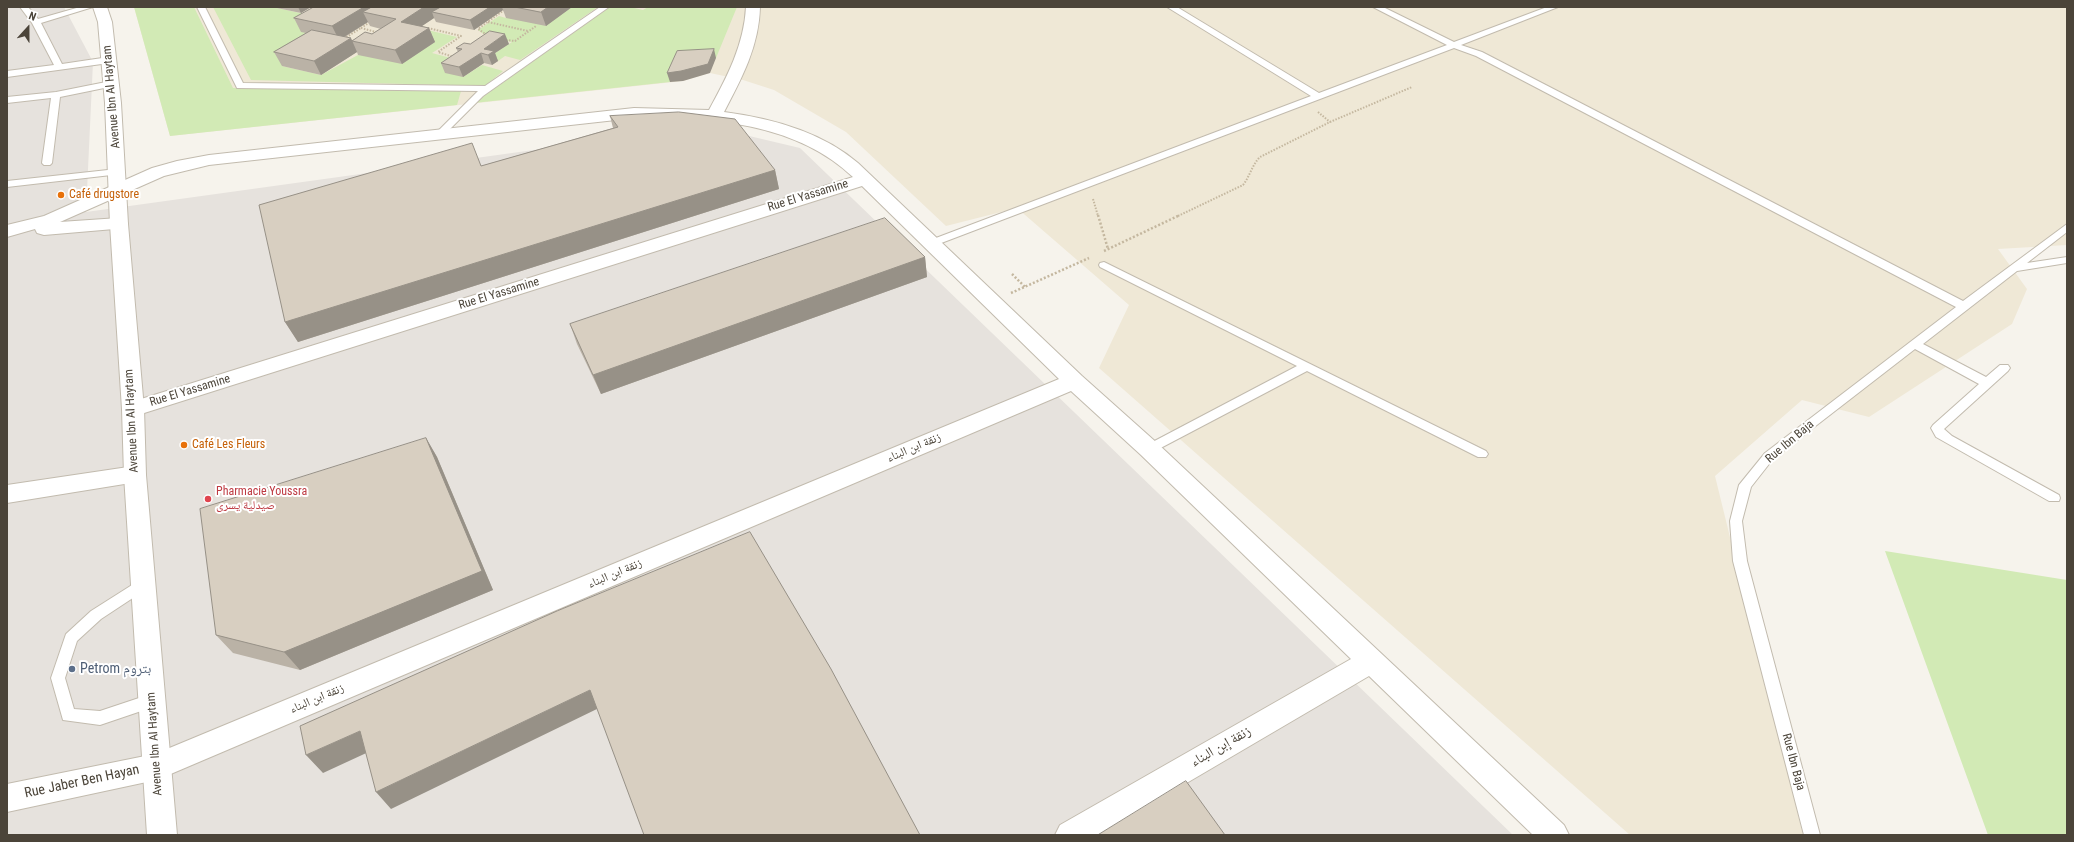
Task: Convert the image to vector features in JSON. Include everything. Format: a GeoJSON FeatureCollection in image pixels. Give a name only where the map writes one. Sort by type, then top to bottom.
{"type":"FeatureCollection","features":[{"type":"Feature","properties":{"kind":"street","name":"Avenue Ibn Al Haytam"},"geometry":{"type":"LineString","coordinates":[[100,7],[105,22],[111,84],[118,181],[119,224],[133,409],[135,475],[162,835]]}},
{"type":"Feature","properties":{"kind":"street"},"geometry":{"type":"LineString","coordinates":[[714,116],[738,68],[752,30],[753,7]]}},
{"type":"Feature","properties":{"kind":"street"},"geometry":{"type":"LineString","coordinates":[[7,231],[50,220],[118,181],[203,161],[634,113],[693,113],[714,116],[778,129],[806,138],[830,150],[864,179],[1074,381],[1149,449],[1554,835]]}},
{"type":"Feature","properties":{"kind":"street","name":"Rue El Yassamine"},"geometry":{"type":"LineString","coordinates":[[133,409],[864,179]]}},
{"type":"Feature","properties":{"kind":"street"},"geometry":{"type":"LineString","coordinates":[[7,231],[119,224]]}},
{"type":"Feature","properties":{"kind":"street","name":"زنقة ابن البناء"},"geometry":{"type":"LineString","coordinates":[[156,766],[1074,381]]}},
{"type":"Feature","properties":{"kind":"street"},"geometry":{"type":"LineString","coordinates":[[7,494],[135,475]]}},
{"type":"Feature","properties":{"kind":"street","name":"زنقة إبن البناء"},"geometry":{"type":"LineString","coordinates":[[1070,835],[1372,660]]}},
{"type":"Feature","properties":{"kind":"street","name":"Rue Jaber Ben Hayan"},"geometry":{"type":"LineString","coordinates":[[7,798],[156,766]]}},
{"type":"Feature","properties":{"kind":"lane"},"geometry":{"type":"LineString","coordinates":[[24,7],[36,22],[59,67]]}},
{"type":"Feature","properties":{"kind":"lane"},"geometry":{"type":"LineString","coordinates":[[36,22],[89,7]]}},
{"type":"Feature","properties":{"kind":"lane"},"geometry":{"type":"LineString","coordinates":[[201,7],[240,86],[487,89]]}},
{"type":"Feature","properties":{"kind":"lane"},"geometry":{"type":"LineString","coordinates":[[440,134],[487,89],[605,7]]}},
{"type":"Feature","properties":{"kind":"lane"},"geometry":{"type":"LineString","coordinates":[[1172,7],[1319,97]]}},
{"type":"Feature","properties":{"kind":"lane"},"geometry":{"type":"LineString","coordinates":[[1377,7],[1456,46],[1479,54],[1963,306]]}},
{"type":"Feature","properties":{"kind":"lane"},"geometry":{"type":"LineString","coordinates":[[932,243],[1456,46],[1554,7]]}},
{"type":"Feature","properties":{"kind":"lane"},"geometry":{"type":"LineString","coordinates":[[7,74],[109,60]]}},
{"type":"Feature","properties":{"kind":"lane"},"geometry":{"type":"LineString","coordinates":[[7,100],[56,95],[111,84]]}},
{"type":"Feature","properties":{"kind":"lane"},"geometry":{"type":"LineString","coordinates":[[47,163],[56,95]]}},
{"type":"Feature","properties":{"kind":"lane"},"geometry":{"type":"LineString","coordinates":[[7,184],[118,181]]}},
{"type":"Feature","properties":{"kind":"lane","name":"Rue Ibn Baja"},"geometry":{"type":"LineString","coordinates":[[1812,835],[1740,561],[1736,521],[1745,485],[1769,456],[2067,227]]}},
{"type":"Feature","properties":{"kind":"lane"},"geometry":{"type":"LineString","coordinates":[[2011,269],[2067,260]]}},
{"type":"Feature","properties":{"kind":"lane"},"geometry":{"type":"LineString","coordinates":[[1104,265],[1482,454]]}},
{"type":"Feature","properties":{"kind":"lane"},"geometry":{"type":"LineString","coordinates":[[1914,344],[1987,383]]}},
{"type":"Feature","properties":{"kind":"lane"},"geometry":{"type":"LineString","coordinates":[[1149,449],[1307,366]]}},
{"type":"Feature","properties":{"kind":"lane"},"geometry":{"type":"LineString","coordinates":[[2004,368],[1937,428],[1940,434],[1948,439],[2054,498]]}},
{"type":"Feature","properties":{"kind":"lane"},"geometry":{"type":"LineString","coordinates":[[143,584],[96,615],[71,638],[58,678],[68,715],[100,718],[151,701]]}},
{"type":"Feature","properties":{"kind":"path"},"geometry":{"type":"LineString","coordinates":[[484,40],[490,36],[478,29],[508,7]]}},
{"type":"Feature","properties":{"kind":"path"},"geometry":{"type":"LineString","coordinates":[[361,28],[387,34],[362,50],[337,43],[361,28],[374,20]]}},
{"type":"Feature","properties":{"kind":"path"},"geometry":{"type":"LineString","coordinates":[[488,22],[528,31]]}},
{"type":"Feature","properties":{"kind":"path"},"geometry":{"type":"LineString","coordinates":[[505,40],[514,41],[536,26]]}},
{"type":"Feature","properties":{"kind":"path"},"geometry":{"type":"LineString","coordinates":[[426,27],[461,36],[438,52],[458,57]]}},
{"type":"Feature","properties":{"kind":"path"},"geometry":{"type":"LineString","coordinates":[[1102,252],[1243,185],[1250,176],[1253,164],[1264,154],[1330,122],[1412,87]]}},
{"type":"Feature","properties":{"kind":"path"},"geometry":{"type":"LineString","coordinates":[[1093,199],[1108,249]]}},
{"type":"Feature","properties":{"kind":"path"},"geometry":{"type":"LineString","coordinates":[[992,302],[1095,255]]}},
{"type":"Feature","properties":{"kind":"path"},"geometry":{"type":"LineString","coordinates":[[1012,274],[1025,287]]}},
{"type":"Feature","properties":{"kind":"shaded area"},"geometry":{"type":"Polygon","coordinates":[[[7,7],[64,7],[93,62],[86,212],[707,126],[800,148],[1513,835],[7,835],[7,7]]]}},
{"type":"Feature","properties":{"kind":"shaded area"},"geometry":{"type":"Polygon","coordinates":[[[134,7],[2067,7],[2067,245],[1998,249],[2027,289],[2012,324],[1869,417],[1802,400],[1715,476],[1803,835],[1630,835],[1099,368],[1129,305],[1017,208],[946,226],[846,132],[774,90],[743,80],[710,73],[683,81],[170,136],[134,7]]]}},
{"type":"Feature","properties":{"kind":"green space"},"geometry":{"type":"Polygon","coordinates":[[[134,7],[194,7],[233,88],[461,91],[457,105],[170,136],[134,7]]]}},
{"type":"Feature","properties":{"kind":"green space"},"geometry":{"type":"Polygon","coordinates":[[[213,7],[272,7],[324,18],[328,38],[282,66],[321,75],[358,55],[419,28],[457,37],[432,53],[462,61],[463,77],[482,65],[503,71],[485,86],[251,80],[213,7]]]}},
{"type":"Feature","properties":{"kind":"green space"},"geometry":{"type":"Polygon","coordinates":[[[572,7],[598,7],[520,60],[505,56],[498,61],[487,58],[512,42],[488,37],[478,30],[499,16],[506,18],[572,7]]]}},
{"type":"Feature","properties":{"kind":"green space"},"geometry":{"type":"Polygon","coordinates":[[[610,7],[630,7],[643,10],[648,7],[737,7],[716,58],[679,60],[670,82],[474,103],[610,7]]]}},
{"type":"Feature","properties":{"kind":"green space"},"geometry":{"type":"Polygon","coordinates":[[[1885,551],[2067,580],[2067,835],[1988,835],[1885,551]]]}},
{"type":"Feature","properties":{"kind":"building"},"geometry":{"type":"Polygon","coordinates":[[[314,7],[364,7],[332,26],[294,18],[314,7]]]}},
{"type":"Feature","properties":{"kind":"building"},"geometry":{"type":"Polygon","coordinates":[[[372,7],[424,7],[401,22],[429,28],[395,50],[352,41],[365,32],[372,34],[396,19],[363,12],[372,7]]]}},
{"type":"Feature","properties":{"kind":"building"},"geometry":{"type":"Polygon","coordinates":[[[441,7],[490,7],[470,20],[432,12],[441,7]]]}},
{"type":"Feature","properties":{"kind":"building"},"geometry":{"type":"Polygon","coordinates":[[[515,7],[548,7],[541,12],[515,7]]]}},
{"type":"Feature","properties":{"kind":"building"},"geometry":{"type":"Polygon","coordinates":[[[312,30],[351,38],[314,61],[274,52],[312,30]]]}},
{"type":"Feature","properties":{"kind":"building"},"geometry":{"type":"Polygon","coordinates":[[[490,31],[505,34],[484,49],[494,51],[488,55],[481,53],[459,67],[441,63],[462,49],[456,48],[464,43],[470,44],[490,31]]]}},
{"type":"Feature","properties":{"kind":"building"},"geometry":{"type":"Polygon","coordinates":[[[714,49],[708,64],[667,73],[677,51],[714,49]]]}},
{"type":"Feature","properties":{"kind":"building"},"geometry":{"type":"Polygon","coordinates":[[[679,112],[735,119],[775,170],[285,322],[259,205],[472,143],[481,166],[618,127],[610,116],[679,112]]]}},
{"type":"Feature","properties":{"kind":"building"},"geometry":{"type":"Polygon","coordinates":[[[885,218],[925,257],[593,375],[570,324],[885,218]]]}},
{"type":"Feature","properties":{"kind":"building"},"geometry":{"type":"Polygon","coordinates":[[[426,438],[482,571],[284,652],[216,635],[200,509],[426,438]]]}},
{"type":"Feature","properties":{"kind":"building"},"geometry":{"type":"Polygon","coordinates":[[[750,532],[831,669],[920,835],[644,835],[590,690],[376,792],[360,731],[306,755],[300,726],[557,611],[750,532]]]}},
{"type":"Feature","properties":{"kind":"building"},"geometry":{"type":"Polygon","coordinates":[[[1186,781],[1225,835],[1098,835],[1186,781]]]}},
{"type":"Feature","properties":{"kind":"place","name":"Café drugstore"},"geometry":{"type":"Point","coordinates":[61,195]}},
{"type":"Feature","properties":{"kind":"place","name":"Café Les Fleurs"},"geometry":{"type":"Point","coordinates":[184,445]}},
{"type":"Feature","properties":{"kind":"place","name":"Pharmacie Youssra صيدلية يسرى"},"geometry":{"type":"Point","coordinates":[208,499]}},
{"type":"Feature","properties":{"kind":"place","name":"Petrom بتروم"},"geometry":{"type":"Point","coordinates":[72,669]}}]}
